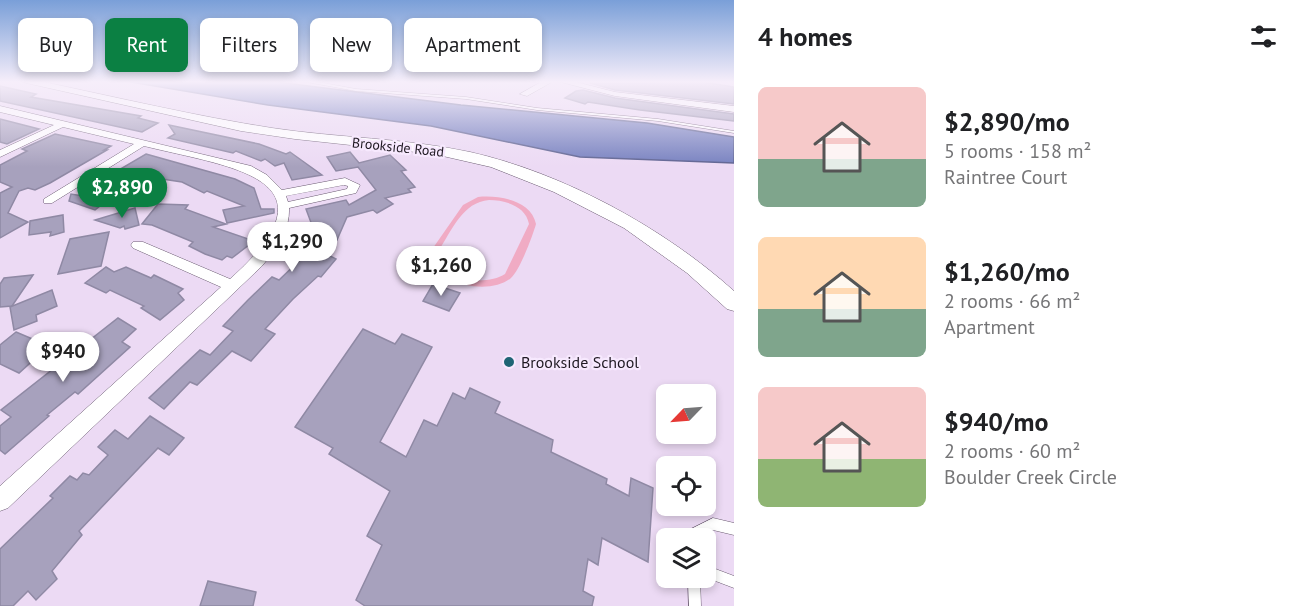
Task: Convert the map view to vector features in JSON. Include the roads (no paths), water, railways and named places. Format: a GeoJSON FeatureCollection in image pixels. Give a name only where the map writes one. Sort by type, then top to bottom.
{"type":"FeatureCollection","features":[{"type":"Feature","properties":{"kind":"street"},"geometry":{"type":"LineString","coordinates":[[0,500],[273,245],[282,228],[285,215],[282,200],[270,182],[247,168],[5,110]]}},
{"type":"Feature","properties":{"kind":"street","name":"Brookside Road"},"geometry":{"type":"LineString","coordinates":[[164,110],[270,132],[456,153],[489,161],[525,174],[617,217],[690,264],[734,303]]}},
{"type":"Feature","properties":{"kind":"street"},"geometry":{"type":"LineString","coordinates":[[0,154],[62,124]]}},
{"type":"Feature","properties":{"kind":"street"},"geometry":{"type":"LineString","coordinates":[[48,201],[142,143]]}},
{"type":"Feature","properties":{"kind":"street"},"geometry":{"type":"LineString","coordinates":[[345,181],[354,185],[352,191],[282,200],[345,181]]}},
{"type":"Feature","properties":{"kind":"street"},"geometry":{"type":"LineString","coordinates":[[138,245],[232,285]]}},
{"type":"Feature","properties":{"kind":"lane"},"geometry":{"type":"LineString","coordinates":[[551,110],[658,120],[734,132]]}},
{"type":"Feature","properties":{"kind":"lane"},"geometry":{"type":"LineString","coordinates":[[705,528],[713,524],[734,529]]}},
{"type":"Feature","properties":{"kind":"lane"},"geometry":{"type":"LineString","coordinates":[[716,575],[734,582]]}},
{"type":"Feature","properties":{"kind":"lane"},"geometry":{"type":"LineString","coordinates":[[694,588],[695,606]]}},
{"type":"Feature","properties":{"kind":"water"},"geometry":{"type":"Polygon","coordinates":[[[309,110],[516,110],[647,123],[734,137],[734,163],[580,157],[431,126],[309,110]]]}},
{"type":"Feature","properties":{"kind":"place","name":"Brookside School"},"geometry":{"type":"Point","coordinates":[509,362]}}]}
